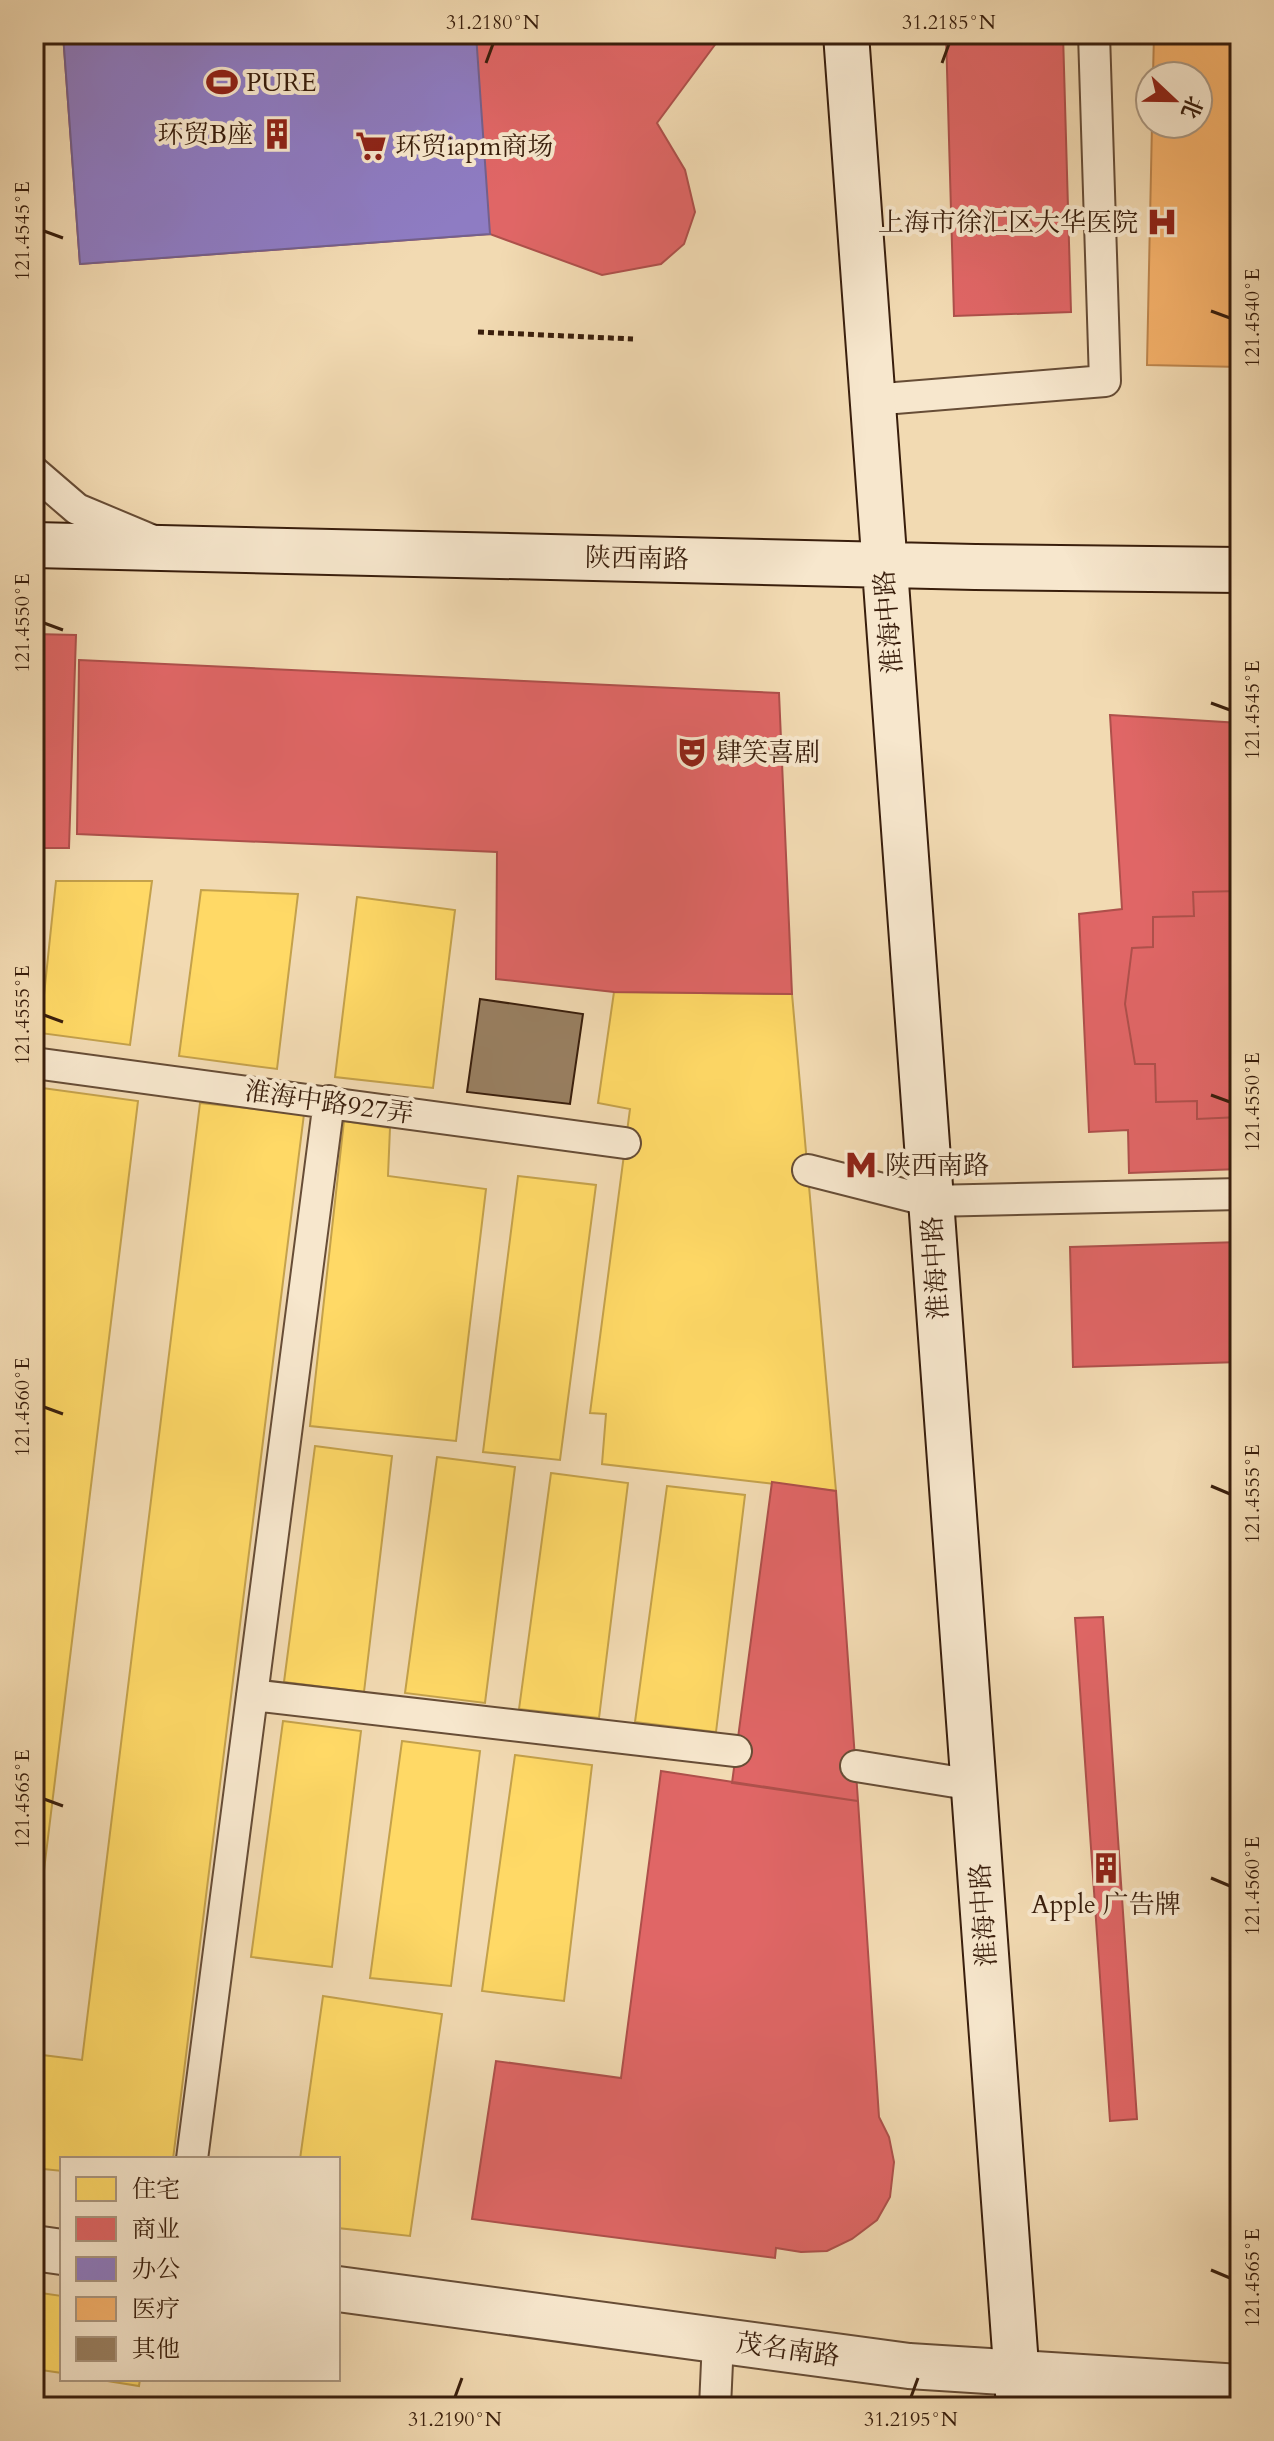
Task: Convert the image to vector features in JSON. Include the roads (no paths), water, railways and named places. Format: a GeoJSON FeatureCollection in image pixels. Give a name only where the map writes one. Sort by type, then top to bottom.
{"type":"FeatureCollection","features":[{"type":"Feature","properties":{"kind":"main road","name":"淮海中路"},"geometry":{"type":"LineString","coordinates":[[846,34],[1018,2390]]}},
{"type":"Feature","properties":{"kind":"main road","name":"陕西南路"},"geometry":{"type":"LineString","coordinates":[[34,545],[1240,570]]}},
{"type":"Feature","properties":{"kind":"main road"},"geometry":{"type":"LineString","coordinates":[[34,2248],[60,2252]]}},
{"type":"Feature","properties":{"kind":"main road","name":"茂名南路"},"geometry":{"type":"LineString","coordinates":[[340,2289],[909,2366],[1018,2390],[1240,2387]]}},
{"type":"Feature","properties":{"kind":"lane"},"geometry":{"type":"LineString","coordinates":[[871,400],[1105,381],[1094,34]]}},
{"type":"Feature","properties":{"kind":"lane"},"geometry":{"type":"LineString","coordinates":[[34,472],[77,509],[172,548]]}},
{"type":"Feature","properties":{"kind":"lane","name":"淮海中路927弄"},"geometry":{"type":"LineString","coordinates":[[34,1063],[625,1143]]}},
{"type":"Feature","properties":{"kind":"lane"},"geometry":{"type":"LineString","coordinates":[[192,2157],[329,1101]]}},
{"type":"Feature","properties":{"kind":"lane"},"geometry":{"type":"LineString","coordinates":[[808,1170],[930,1201],[1240,1194]]}},
{"type":"Feature","properties":{"kind":"lane"},"geometry":{"type":"LineString","coordinates":[[252,1695],[736,1751]]}},
{"type":"Feature","properties":{"kind":"lane"},"geometry":{"type":"LineString","coordinates":[[856,1766],[974,1785]]}},
{"type":"Feature","properties":{"kind":"lane"},"geometry":{"type":"LineString","coordinates":[[715,2407],[718,2340]]}},
{"type":"Feature","properties":{"kind":"place","name":"PURE"},"geometry":{"type":"Point","coordinates":[222,82]}},
{"type":"Feature","properties":{"kind":"place","name":"环贸B座"},"geometry":{"type":"Point","coordinates":[277,134]}},
{"type":"Feature","properties":{"kind":"place","name":"环贸iapm商场"},"geometry":{"type":"Point","coordinates":[371,146]}},
{"type":"Feature","properties":{"kind":"place","name":"上海市徐汇区大华医院"},"geometry":{"type":"Point","coordinates":[1162,222]}},
{"type":"Feature","properties":{"kind":"place","name":"肆笑喜剧"},"geometry":{"type":"Point","coordinates":[692,752]}},
{"type":"Feature","properties":{"kind":"place","name":"陕西南路"},"geometry":{"type":"Point","coordinates":[861,1165]}},
{"type":"Feature","properties":{"kind":"place","name":"Apple 广告牌"},"geometry":{"type":"Point","coordinates":[1106,1868]}}]}
